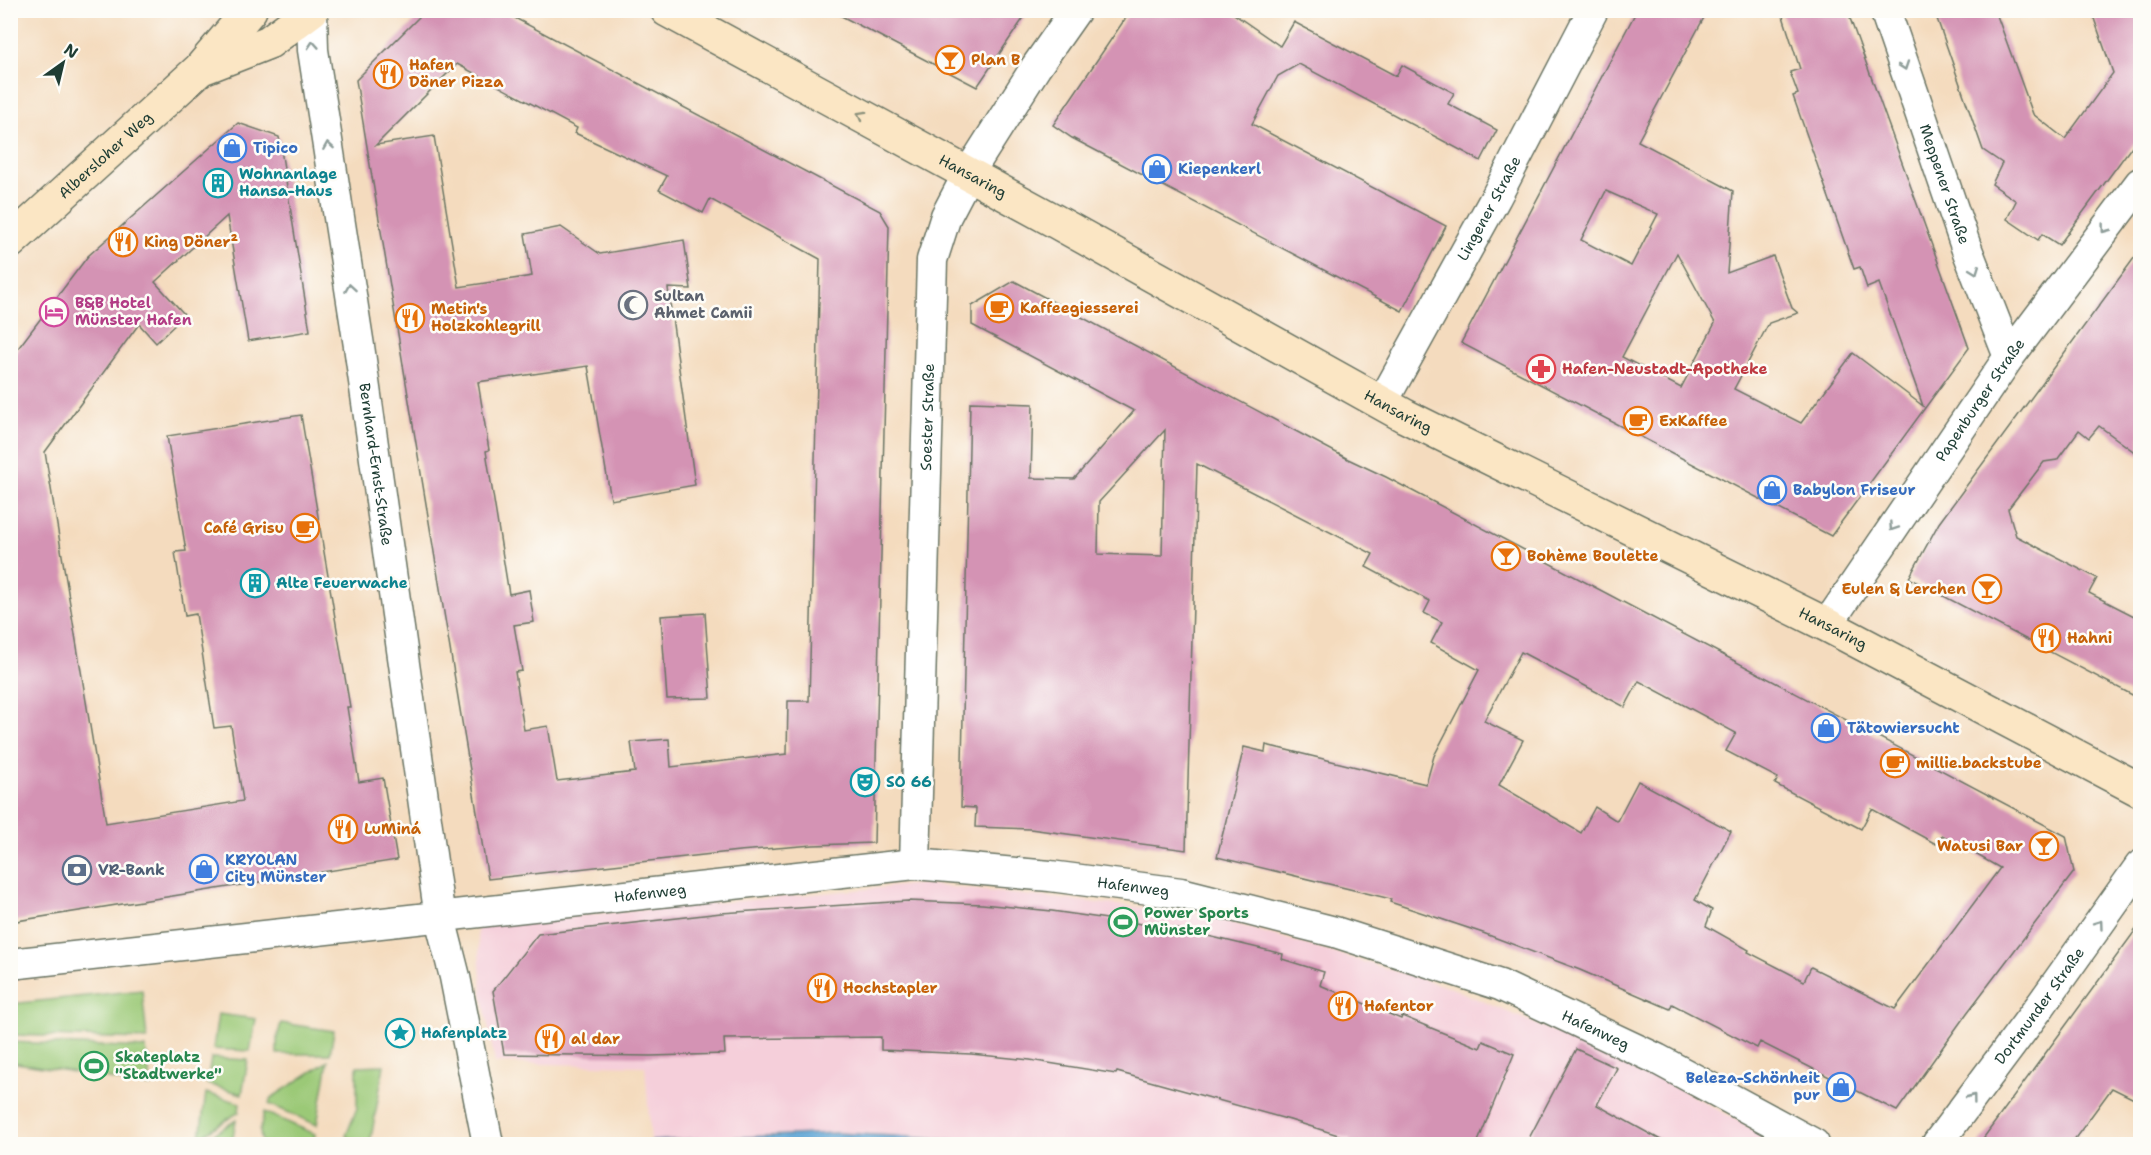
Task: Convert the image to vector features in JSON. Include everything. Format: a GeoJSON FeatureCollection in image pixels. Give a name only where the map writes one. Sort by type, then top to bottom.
{"type":"FeatureCollection","features":[{"type":"Feature","properties":{"kind":"main road","name":"Albersloher Weg"},"geometry":{"type":"LineString","coordinates":[[10,242],[200,69],[250,10]]}},
{"type":"Feature","properties":{"kind":"main road","name":"Hansaring"},"geometry":{"type":"LineString","coordinates":[[667,10],[1382,404],[1827,625],[2140,790]]}},
{"type":"Feature","properties":{"kind":"main road","name":"Albersloher Weg"},"geometry":{"type":"LineString","coordinates":[[200,69],[269,42],[312,11]]}},
{"type":"Feature","properties":{"kind":"street","name":"Soester Straße"},"geometry":{"type":"LineString","coordinates":[[915,864],[932,260],[946,216],[968,174],[1036,67],[1076,10]]}},
{"type":"Feature","properties":{"kind":"street","name":"Lingener Straße"},"geometry":{"type":"LineString","coordinates":[[1382,404],[1496,197],[1593,10]]}},
{"type":"Feature","properties":{"kind":"street","name":"Meppener Straße"},"geometry":{"type":"LineString","coordinates":[[1885,10],[1966,246],[2009,357]]}},
{"type":"Feature","properties":{"kind":"street","name":"Bernhard-Ernst-Straße"},"geometry":{"type":"LineString","coordinates":[[312,11],[313,50],[359,346],[440,918],[455,977],[488,1144]]}},
{"type":"Feature","properties":{"kind":"street","name":"Papenburger Straße"},"geometry":{"type":"LineString","coordinates":[[1827,625],[2009,357],[2140,183]]}},
{"type":"Feature","properties":{"kind":"street","name":"Hafenweg"},"geometry":{"type":"LineString","coordinates":[[440,918],[915,864],[1050,876],[1181,893],[1335,932],[1500,985],[1657,1059],[1814,1144]]}},
{"type":"Feature","properties":{"kind":"street","name":"Dortmunder Straße"},"geometry":{"type":"LineString","coordinates":[[1936,1144],[2041,1005],[2140,866]]}},
{"type":"Feature","properties":{"kind":"street"},"geometry":{"type":"LineString","coordinates":[[10,964],[440,918]]}},
{"type":"Feature","properties":{"kind":"shaded area"},"geometry":{"type":"Polygon","coordinates":[[[921,884],[1202,914],[1452,988],[1655,1075],[1780,1144],[1000,1144],[836,1133],[651,1141],[645,1066],[495,1063],[482,993],[477,925],[921,884]]]}},
{"type":"Feature","properties":{"kind":"green space"},"geometry":{"type":"Polygon","coordinates":[[[142,990],[147,1039],[11,1035],[11,1004],[142,990]]]}},
{"type":"Feature","properties":{"kind":"green space"},"geometry":{"type":"Polygon","coordinates":[[[218,1014],[256,1019],[250,1051],[213,1049],[218,1014]]]}},
{"type":"Feature","properties":{"kind":"green space"},"geometry":{"type":"Polygon","coordinates":[[[281,1023],[334,1031],[330,1054],[277,1054],[277,1038],[281,1023]]]}},
{"type":"Feature","properties":{"kind":"green space","name":"Skateplatz \"Stadtwerke\""},"geometry":{"type":"Polygon","coordinates":[[[11,1042],[146,1048],[151,1087],[11,1062],[11,1042]]]}},
{"type":"Feature","properties":{"kind":"green space"},"geometry":{"type":"Polygon","coordinates":[[[211,1058],[248,1060],[242,1094],[207,1084],[211,1058]]]}},
{"type":"Feature","properties":{"kind":"green space"},"geometry":{"type":"Polygon","coordinates":[[[328,1061],[317,1125],[269,1104],[271,1098],[328,1061]]]}},
{"type":"Feature","properties":{"kind":"green space"},"geometry":{"type":"Polygon","coordinates":[[[384,1065],[370,1144],[362,1144],[346,1136],[357,1108],[357,1066],[384,1065]]]}},
{"type":"Feature","properties":{"kind":"green space"},"geometry":{"type":"Polygon","coordinates":[[[206,1093],[240,1103],[239,1112],[200,1137],[206,1093]]]}},
{"type":"Feature","properties":{"kind":"green space"},"geometry":{"type":"Polygon","coordinates":[[[264,1112],[315,1134],[314,1144],[262,1144],[260,1131],[264,1112]]]}},
{"type":"Feature","properties":{"kind":"green space"},"geometry":{"type":"Polygon","coordinates":[[[236,1120],[232,1144],[198,1144],[236,1120]]]}},
{"type":"Feature","properties":{"kind":"water"},"geometry":{"type":"Polygon","coordinates":[[[836,1133],[1000,1144],[650,1144],[651,1141],[836,1133]]]}},
{"type":"Feature","properties":{"kind":"building"},"geometry":{"type":"Polygon","coordinates":[[[426,10],[500,10],[880,211],[889,226],[874,843],[739,851],[488,879],[356,80],[426,10]],[[457,64],[376,145],[434,136],[459,287],[532,276],[525,234],[561,227],[600,254],[684,240],[691,289],[668,288],[695,485],[611,500],[588,366],[478,382],[489,450],[486,451],[509,594],[529,590],[534,622],[514,625],[522,671],[515,672],[524,730],[548,726],[557,781],[635,772],[631,742],[669,739],[671,767],[787,754],[788,701],[809,701],[820,259],[710,199],[703,213],[659,190],[667,176],[575,133],[577,128],[457,64]]]}},
{"type":"Feature","properties":{"kind":"building"},"geometry":{"type":"Polygon","coordinates":[[[830,10],[1029,10],[977,87],[830,10]]]}},
{"type":"Feature","properties":{"kind":"building"},"geometry":{"type":"Polygon","coordinates":[[[1131,10],[1228,10],[1280,46],[1294,22],[1396,76],[1402,65],[1454,93],[1448,104],[1497,130],[1481,161],[1299,64],[1278,76],[1252,124],[1446,226],[1402,311],[1072,138],[1053,125],[1131,10]]]}},
{"type":"Feature","properties":{"kind":"building"},"geometry":{"type":"Polygon","coordinates":[[[1637,10],[1708,10],[1638,141],[1733,191],[1727,273],[1773,256],[1792,308],[1798,313],[1769,323],[1734,389],[1801,423],[1853,353],[1923,406],[1879,283],[1867,288],[1860,267],[1854,269],[1793,96],[1798,94],[1790,72],[1800,69],[1781,10],[1847,10],[1969,348],[1831,536],[1461,343],[1637,10]],[[1606,191],[1581,240],[1631,266],[1658,214],[1606,191]],[[1677,253],[1622,357],[1681,388],[1715,323],[1677,253]]]}},
{"type":"Feature","properties":{"kind":"building"},"geometry":{"type":"Polygon","coordinates":[[[1934,10],[1995,10],[2033,114],[2065,139],[2113,73],[2091,10],[2140,10],[2140,138],[2059,245],[2042,234],[2038,240],[2007,219],[2016,201],[1992,184],[2002,163],[1983,150],[1934,10]]]}},
{"type":"Feature","properties":{"kind":"building"},"geometry":{"type":"Polygon","coordinates":[[[238,123],[279,137],[310,331],[248,341],[227,216],[155,282],[185,315],[156,343],[139,324],[45,452],[106,823],[243,801],[231,726],[214,728],[196,614],[185,616],[175,552],[186,551],[167,436],[301,415],[350,707],[347,707],[359,782],[383,778],[397,860],[10,922],[10,359],[88,256],[238,123]]]}},
{"type":"Feature","properties":{"kind":"building"},"geometry":{"type":"Polygon","coordinates":[[[2140,250],[2140,456],[2099,426],[2089,438],[2079,430],[2057,460],[2044,462],[2008,509],[2016,536],[2097,578],[2089,593],[2140,619],[2140,699],[1909,578],[1939,523],[2140,250]]]}},
{"type":"Feature","properties":{"kind":"building"},"geometry":{"type":"Polygon","coordinates":[[[1014,281],[2066,836],[2074,872],[1967,1013],[1897,1111],[1760,1042],[1757,1048],[1672,1004],[1670,1009],[1580,970],[1483,933],[1390,902],[1391,899],[1217,857],[1244,747],[1265,752],[1266,745],[1426,784],[1434,756],[1479,670],[1431,643],[1442,622],[1424,613],[1430,601],[1366,567],[1373,554],[1197,464],[1186,850],[1030,829],[975,827],[976,808],[961,807],[970,402],[1033,404],[1031,478],[1074,479],[1134,411],[972,325],[972,306],[1014,281]],[[1165,430],[1099,502],[1098,554],[1162,556],[1165,430]],[[1521,652],[1484,721],[1523,740],[1499,785],[1581,833],[1595,807],[1617,821],[1638,781],[1731,831],[1695,900],[1712,910],[1706,926],[1749,950],[1748,952],[1804,981],[1811,967],[1895,1009],[2000,868],[1942,835],[1936,844],[1872,809],[1861,829],[1775,784],[1778,778],[1726,751],[1736,733],[1639,681],[1625,707],[1521,652]]]}},
{"type":"Feature","properties":{"kind":"building"},"geometry":{"type":"Polygon","coordinates":[[[705,613],[711,698],[667,699],[661,616],[705,613]]]}},
{"type":"Feature","properties":{"kind":"building"},"geometry":{"type":"Polygon","coordinates":[[[908,901],[982,904],[1052,911],[1183,930],[1283,954],[1282,959],[1324,972],[1320,985],[1401,1019],[1402,1016],[1480,1048],[1483,1041],[1514,1054],[1477,1144],[1349,1144],[1351,1139],[1290,1120],[1117,1072],[1116,1074],[1030,1060],[971,1054],[881,1050],[881,1037],[724,1039],[725,1054],[650,1056],[504,1054],[493,991],[538,934],[721,913],[908,901]]]}},
{"type":"Feature","properties":{"kind":"building"},"geometry":{"type":"Polygon","coordinates":[[[2140,924],[2140,1102],[2112,1088],[2071,1144],[1979,1144],[2140,924]]]}},
{"type":"Feature","properties":{"kind":"building"},"geometry":{"type":"Polygon","coordinates":[[[1576,1049],[1617,1068],[1597,1105],[1668,1144],[1526,1144],[1576,1049]]]}},
{"type":"Feature","properties":{"kind":"place","name":"Plan B"},"geometry":{"type":"Point","coordinates":[950,60]}},
{"type":"Feature","properties":{"kind":"place","name":"Hafen Döner Pizza"},"geometry":{"type":"Point","coordinates":[388,74]}},
{"type":"Feature","properties":{"kind":"place","name":"Tipico"},"geometry":{"type":"Point","coordinates":[232,148]}},
{"type":"Feature","properties":{"kind":"place","name":"Kiepenkerl"},"geometry":{"type":"Point","coordinates":[1157,169]}},
{"type":"Feature","properties":{"kind":"place","name":"Wohnanlage Hansa-Haus"},"geometry":{"type":"Point","coordinates":[218,183]}},
{"type":"Feature","properties":{"kind":"place","name":"King Döner²"},"geometry":{"type":"Point","coordinates":[123,242]}},
{"type":"Feature","properties":{"kind":"place","name":"Sultan Ahmet Camii"},"geometry":{"type":"Point","coordinates":[633,305]}},
{"type":"Feature","properties":{"kind":"place","name":"Kaffeegiesserei"},"geometry":{"type":"Point","coordinates":[999,308]}},
{"type":"Feature","properties":{"kind":"place","name":"B&B Hotel Münster Hafen"},"geometry":{"type":"Point","coordinates":[54,312]}},
{"type":"Feature","properties":{"kind":"place","name":"Metin's Holzkohlegrill"},"geometry":{"type":"Point","coordinates":[410,318]}},
{"type":"Feature","properties":{"kind":"place","name":"Hafen-Neustadt-Apotheke"},"geometry":{"type":"Point","coordinates":[1541,369]}},
{"type":"Feature","properties":{"kind":"place","name":"ExKaffee"},"geometry":{"type":"Point","coordinates":[1638,421]}},
{"type":"Feature","properties":{"kind":"place","name":"Babylon Friseur"},"geometry":{"type":"Point","coordinates":[1772,490]}},
{"type":"Feature","properties":{"kind":"place","name":"Café Grisu"},"geometry":{"type":"Point","coordinates":[305,528]}},
{"type":"Feature","properties":{"kind":"place","name":"Bohème Boulette"},"geometry":{"type":"Point","coordinates":[1506,556]}},
{"type":"Feature","properties":{"kind":"place","name":"Alte Feuerwache"},"geometry":{"type":"Point","coordinates":[255,583]}},
{"type":"Feature","properties":{"kind":"place","name":"Eulen & Lerchen"},"geometry":{"type":"Point","coordinates":[1987,589]}},
{"type":"Feature","properties":{"kind":"place","name":"Hahni"},"geometry":{"type":"Point","coordinates":[2046,638]}},
{"type":"Feature","properties":{"kind":"place","name":"Tätowiersucht"},"geometry":{"type":"Point","coordinates":[1826,728]}},
{"type":"Feature","properties":{"kind":"place","name":"millie.backstube"},"geometry":{"type":"Point","coordinates":[1895,763]}},
{"type":"Feature","properties":{"kind":"place","name":"SO 66"},"geometry":{"type":"Point","coordinates":[865,782]}},
{"type":"Feature","properties":{"kind":"place","name":"LuMiná"},"geometry":{"type":"Point","coordinates":[343,829]}},
{"type":"Feature","properties":{"kind":"place","name":"Watusi Bar"},"geometry":{"type":"Point","coordinates":[2044,846]}},
{"type":"Feature","properties":{"kind":"place","name":"KRYOLAN City Münster"},"geometry":{"type":"Point","coordinates":[204,869]}},
{"type":"Feature","properties":{"kind":"place","name":"VR-Bank"},"geometry":{"type":"Point","coordinates":[77,870]}},
{"type":"Feature","properties":{"kind":"place","name":"Power Sports Münster"},"geometry":{"type":"Point","coordinates":[1123,922]}},
{"type":"Feature","properties":{"kind":"place","name":"Hochstapler"},"geometry":{"type":"Point","coordinates":[822,988]}},
{"type":"Feature","properties":{"kind":"place","name":"Hafentor"},"geometry":{"type":"Point","coordinates":[1343,1006]}},
{"type":"Feature","properties":{"kind":"place","name":"Hafenplatz"},"geometry":{"type":"Point","coordinates":[400,1033]}},
{"type":"Feature","properties":{"kind":"place","name":"al dar"},"geometry":{"type":"Point","coordinates":[550,1039]}},
{"type":"Feature","properties":{"kind":"place","name":"Skateplatz \"Stadtwerke\""},"geometry":{"type":"Point","coordinates":[94,1066]}},
{"type":"Feature","properties":{"kind":"place","name":"Beleza-Schönheit pur"},"geometry":{"type":"Point","coordinates":[1841,1087]}}]}
